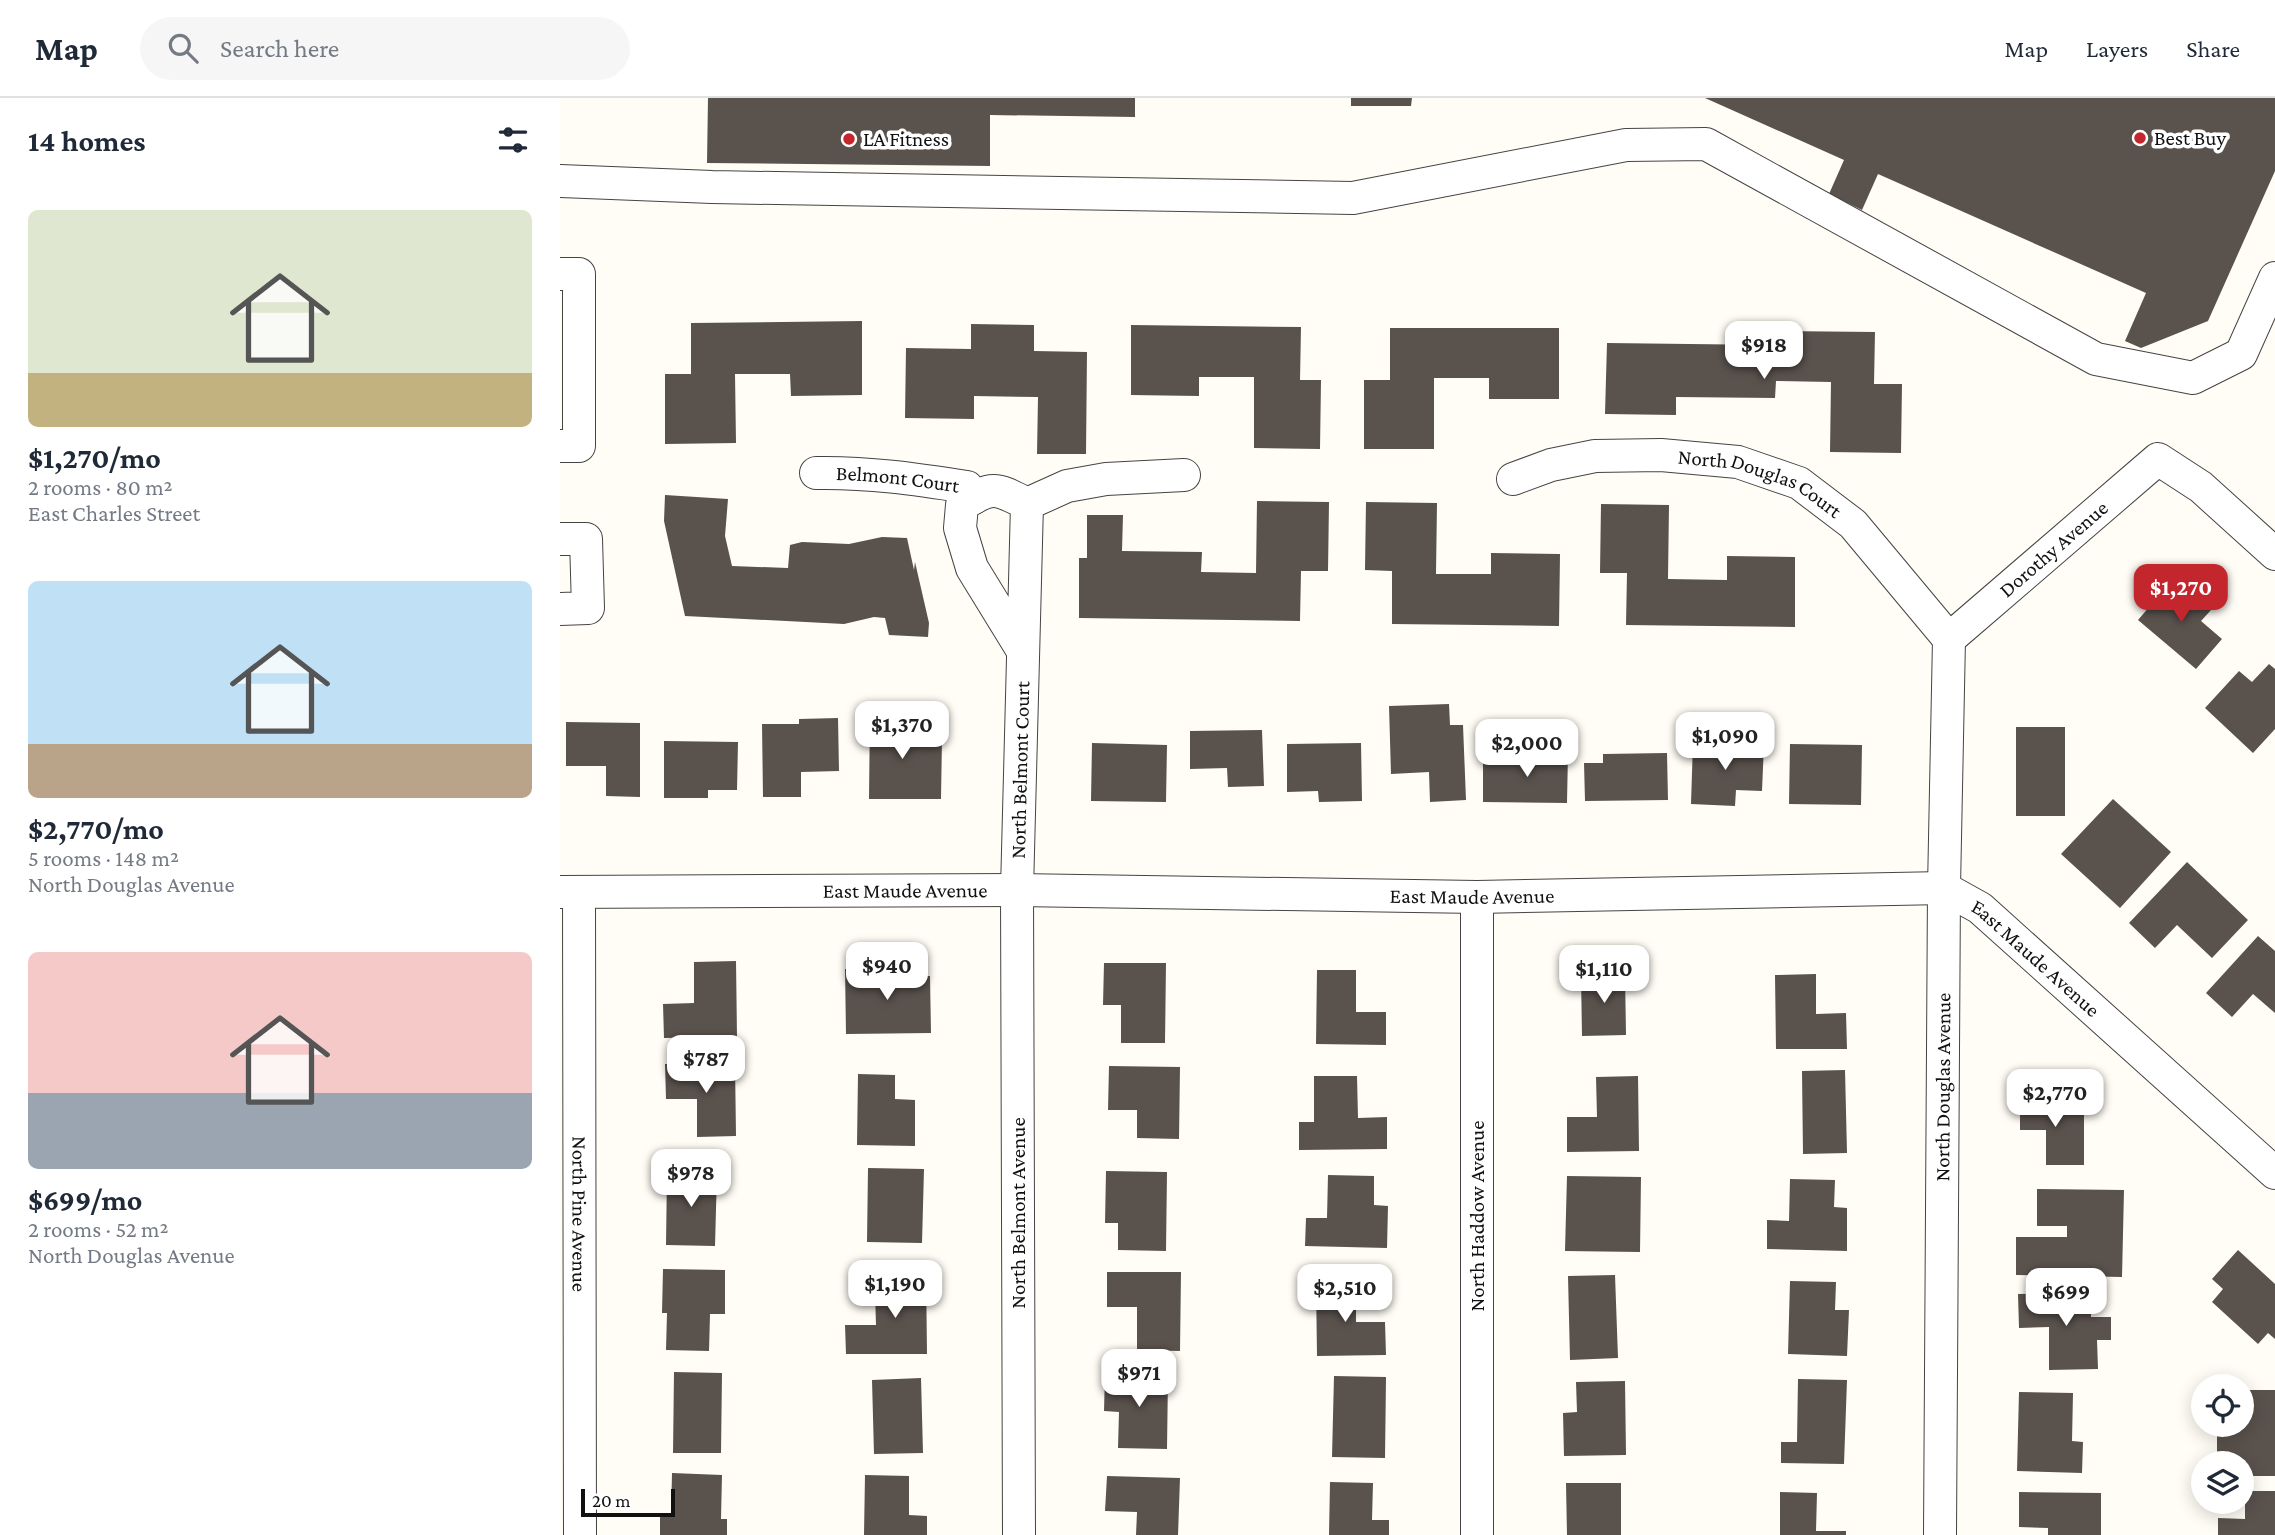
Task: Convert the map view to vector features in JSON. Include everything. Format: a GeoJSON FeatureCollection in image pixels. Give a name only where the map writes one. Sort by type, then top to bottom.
{"type":"FeatureCollection","features":[{"type":"Feature","properties":{"kind":"street"},"geometry":{"type":"LineString","coordinates":[[560,181],[726,187],[1353,198],[1626,145],[1706,144],[2096,359],[2193,378],[2241,354],[2275,278]]}},
{"type":"Feature","properties":{"kind":"street"},"geometry":{"type":"LineString","coordinates":[[560,274],[579,274],[579,446],[560,446]]}},
{"type":"Feature","properties":{"kind":"street","name":"North Douglas Court"},"geometry":{"type":"LineString","coordinates":[[1513,479],[1552,465],[1595,456],[1661,455],[1738,462],[1799,484],[1853,524],[1949,639]]}},
{"type":"Feature","properties":{"kind":"street","name":"Dorothy Avenue"},"geometry":{"type":"LineString","coordinates":[[1949,639],[2158,460],[2201,486],[2275,554]]}},
{"type":"Feature","properties":{"kind":"street","name":"Belmont Court"},"geometry":{"type":"LineString","coordinates":[[816,473],[855,472],[967,486],[974,498]]}},
{"type":"Feature","properties":{"kind":"street"},"geometry":{"type":"LineString","coordinates":[[974,498],[983,492],[1001,490],[1027,504],[1067,485],[1106,479],[1184,475]]}},
{"type":"Feature","properties":{"kind":"street","name":"North Belmont Court"},"geometry":{"type":"LineString","coordinates":[[974,498],[962,505],[960,528],[972,568],[1023,651]]}},
{"type":"Feature","properties":{"kind":"street","name":"North Belmont Court"},"geometry":{"type":"LineString","coordinates":[[1017,890],[1027,504]]}},
{"type":"Feature","properties":{"kind":"street"},"geometry":{"type":"LineString","coordinates":[[560,539],[586,539],[588,608],[560,609]]}},
{"type":"Feature","properties":{"kind":"street","name":"North Douglas Avenue"},"geometry":{"type":"LineString","coordinates":[[1940,1535],[1944,888],[1949,639]]}},
{"type":"Feature","properties":{"kind":"street","name":"East Maude Avenue"},"geometry":{"type":"LineString","coordinates":[[570,892],[1017,890],[1477,897],[1944,888],[1980,908],[2275,1173]]}},
{"type":"Feature","properties":{"kind":"street","name":"North Belmont Avenue"},"geometry":{"type":"LineString","coordinates":[[1017,890],[1019,1535]]}},
{"type":"Feature","properties":{"kind":"street","name":"North Pine Avenue"},"geometry":{"type":"LineString","coordinates":[[570,892],[580,1535]]}},
{"type":"Feature","properties":{"kind":"street","name":"North Haddow Avenue"},"geometry":{"type":"LineString","coordinates":[[1477,897],[1477,1535]]}},
{"type":"Feature","properties":{"kind":"building","name":"LA Fitness"},"geometry":{"type":"Polygon","coordinates":[[[708,98],[1135,98],[1135,117],[990,115],[990,166],[707,163],[708,98]]]}},
{"type":"Feature","properties":{"kind":"building"},"geometry":{"type":"Polygon","coordinates":[[[1351,98],[1412,98],[1411,106],[1351,106],[1351,98]]]}},
{"type":"Feature","properties":{"kind":"building"},"geometry":{"type":"Polygon","coordinates":[[[1705,98],[2275,98],[2275,171],[2208,321],[2141,348],[2125,341],[2146,293],[1878,174],[1862,210],[1829,194],[1844,160],[1705,98]]]}},
{"type":"Feature","properties":{"kind":"building"},"geometry":{"type":"Polygon","coordinates":[[[862,321],[862,395],[791,396],[790,374],[735,374],[736,443],[665,444],[665,374],[691,374],[691,323],[862,321]]]}},
{"type":"Feature","properties":{"kind":"building"},"geometry":{"type":"Polygon","coordinates":[[[971,324],[1034,325],[1034,351],[1087,352],[1086,454],[1037,454],[1038,397],[974,396],[974,419],[905,418],[906,348],[971,349],[971,324]]]}},
{"type":"Feature","properties":{"kind":"building"},"geometry":{"type":"Polygon","coordinates":[[[1131,325],[1301,327],[1300,380],[1321,380],[1320,449],[1254,448],[1254,377],[1199,377],[1199,396],[1131,395],[1131,325]]]}},
{"type":"Feature","properties":{"kind":"building"},"geometry":{"type":"Polygon","coordinates":[[[1390,328],[1559,328],[1559,399],[1489,399],[1489,378],[1434,378],[1434,449],[1364,449],[1364,380],[1390,380],[1390,328]]]}},
{"type":"Feature","properties":{"kind":"building"},"geometry":{"type":"Polygon","coordinates":[[[1772,331],[1875,332],[1874,384],[1902,384],[1901,453],[1830,452],[1831,382],[1776,381],[1775,398],[1676,397],[1676,415],[1605,414],[1607,343],[1772,345],[1772,331]]]}},
{"type":"Feature","properties":{"kind":"building"},"geometry":{"type":"Polygon","coordinates":[[[665,495],[728,499],[725,536],[732,566],[788,568],[790,545],[802,542],[849,544],[882,537],[907,538],[929,623],[928,637],[889,635],[885,618],[874,617],[844,624],[685,616],[664,521],[665,495]]]}},
{"type":"Feature","properties":{"kind":"building"},"geometry":{"type":"Polygon","coordinates":[[[1257,501],[1329,502],[1328,571],[1301,571],[1300,621],[1079,618],[1079,558],[1087,558],[1087,515],[1123,515],[1122,551],[1202,552],[1201,572],[1256,573],[1257,501]]]}},
{"type":"Feature","properties":{"kind":"building"},"geometry":{"type":"Polygon","coordinates":[[[1366,502],[1437,503],[1436,574],[1491,574],[1491,553],[1560,554],[1559,626],[1392,624],[1392,571],[1365,570],[1366,502]]]}},
{"type":"Feature","properties":{"kind":"building"},"geometry":{"type":"Polygon","coordinates":[[[1601,504],[1669,505],[1668,579],[1727,580],[1727,556],[1795,557],[1795,627],[1626,625],[1627,573],[1600,573],[1601,504]]]}},
{"type":"Feature","properties":{"kind":"building"},"geometry":{"type":"Polygon","coordinates":[[[2174,578],[2211,610],[2201,621],[2222,639],[2196,669],[2138,620],[2174,578]]]}},
{"type":"Feature","properties":{"kind":"building"},"geometry":{"type":"Polygon","coordinates":[[[2269,664],[2275,669],[2275,729],[2253,753],[2205,708],[2239,671],[2252,682],[2269,664]]]}},
{"type":"Feature","properties":{"kind":"building"},"geometry":{"type":"Polygon","coordinates":[[[1449,704],[1450,725],[1463,725],[1466,800],[1430,802],[1429,772],[1391,774],[1389,706],[1449,704]]]}},
{"type":"Feature","properties":{"kind":"building"},"geometry":{"type":"Polygon","coordinates":[[[870,710],[901,710],[901,739],[942,739],[941,799],[869,799],[870,710]]]}},
{"type":"Feature","properties":{"kind":"building"},"geometry":{"type":"Polygon","coordinates":[[[838,718],[839,771],[801,772],[801,797],[763,797],[762,724],[799,724],[799,719],[838,718]]]}},
{"type":"Feature","properties":{"kind":"building"},"geometry":{"type":"Polygon","coordinates":[[[566,722],[640,723],[640,797],[606,796],[606,766],[566,766],[566,722]]]}},
{"type":"Feature","properties":{"kind":"building"},"geometry":{"type":"Polygon","coordinates":[[[2016,727],[2065,727],[2065,816],[2016,816],[2016,727]]]}},
{"type":"Feature","properties":{"kind":"building"},"geometry":{"type":"Polygon","coordinates":[[[1262,730],[1264,786],[1228,787],[1227,768],[1190,769],[1190,731],[1262,730]]]}},
{"type":"Feature","properties":{"kind":"building"},"geometry":{"type":"Polygon","coordinates":[[[664,741],[738,742],[737,790],[708,790],[708,798],[664,798],[664,741]]]}},
{"type":"Feature","properties":{"kind":"building"},"geometry":{"type":"Polygon","coordinates":[[[1693,742],[1764,744],[1762,791],[1736,790],[1735,806],[1691,804],[1693,742]]]}},
{"type":"Feature","properties":{"kind":"building"},"geometry":{"type":"Polygon","coordinates":[[[1092,743],[1167,745],[1166,802],[1091,801],[1092,743]]]}},
{"type":"Feature","properties":{"kind":"building"},"geometry":{"type":"Polygon","coordinates":[[[1361,743],[1362,801],[1319,802],[1318,791],[1287,792],[1287,744],[1361,743]]]}},
{"type":"Feature","properties":{"kind":"building"},"geometry":{"type":"Polygon","coordinates":[[[1790,744],[1862,745],[1861,805],[1789,804],[1790,744]]]}},
{"type":"Feature","properties":{"kind":"building"},"geometry":{"type":"Polygon","coordinates":[[[1515,752],[1568,753],[1567,803],[1483,802],[1483,762],[1515,762],[1515,752]]]}},
{"type":"Feature","properties":{"kind":"building"},"geometry":{"type":"Polygon","coordinates":[[[1667,753],[1668,800],[1585,801],[1584,763],[1603,763],[1603,754],[1667,753]]]}},
{"type":"Feature","properties":{"kind":"building"},"geometry":{"type":"Polygon","coordinates":[[[2113,799],[2171,852],[2120,908],[2061,854],[2113,799]]]}},
{"type":"Feature","properties":{"kind":"building"},"geometry":{"type":"Polygon","coordinates":[[[2187,862],[2248,920],[2212,958],[2177,925],[2155,948],[2129,923],[2187,862]]]}},
{"type":"Feature","properties":{"kind":"building"},"geometry":{"type":"Polygon","coordinates":[[[2258,936],[2275,951],[2275,1013],[2253,994],[2232,1017],[2206,993],[2258,936]]]}},
{"type":"Feature","properties":{"kind":"building"},"geometry":{"type":"Polygon","coordinates":[[[736,961],[737,1037],[664,1038],[663,1004],[694,1003],[694,962],[736,961]]]}},
{"type":"Feature","properties":{"kind":"building"},"geometry":{"type":"Polygon","coordinates":[[[1104,963],[1166,963],[1165,1043],[1121,1043],[1121,1005],[1103,1005],[1104,963]]]}},
{"type":"Feature","properties":{"kind":"building"},"geometry":{"type":"Polygon","coordinates":[[[901,968],[901,977],[930,976],[931,1033],[846,1034],[845,969],[901,968]]]}},
{"type":"Feature","properties":{"kind":"building"},"geometry":{"type":"Polygon","coordinates":[[[1317,970],[1356,970],[1356,1012],[1386,1012],[1386,1045],[1316,1044],[1317,970]]]}},
{"type":"Feature","properties":{"kind":"building"},"geometry":{"type":"Polygon","coordinates":[[[1625,974],[1626,1035],[1582,1036],[1581,975],[1625,974]]]}},
{"type":"Feature","properties":{"kind":"building"},"geometry":{"type":"Polygon","coordinates":[[[1816,974],[1816,1014],[1846,1013],[1847,1049],[1776,1049],[1775,975],[1816,974]]]}},
{"type":"Feature","properties":{"kind":"building"},"geometry":{"type":"Polygon","coordinates":[[[735,1063],[736,1136],[697,1137],[697,1099],[666,1099],[665,1064],[735,1063]]]}},
{"type":"Feature","properties":{"kind":"building"},"geometry":{"type":"Polygon","coordinates":[[[1109,1066],[1180,1067],[1179,1139],[1137,1138],[1137,1110],[1108,1110],[1109,1066]]]}},
{"type":"Feature","properties":{"kind":"building"},"geometry":{"type":"Polygon","coordinates":[[[1845,1070],[1847,1153],[1803,1154],[1802,1071],[1845,1070]]]}},
{"type":"Feature","properties":{"kind":"building"},"geometry":{"type":"Polygon","coordinates":[[[858,1074],[895,1075],[895,1099],[915,1100],[915,1146],[857,1145],[858,1074]]]}},
{"type":"Feature","properties":{"kind":"building"},"geometry":{"type":"Polygon","coordinates":[[[1314,1076],[1357,1076],[1358,1118],[1387,1117],[1387,1149],[1299,1150],[1299,1122],[1314,1122],[1314,1076]]]}},
{"type":"Feature","properties":{"kind":"building"},"geometry":{"type":"Polygon","coordinates":[[[1638,1076],[1639,1151],[1567,1152],[1567,1117],[1597,1117],[1596,1077],[1638,1076]]]}},
{"type":"Feature","properties":{"kind":"building"},"geometry":{"type":"Polygon","coordinates":[[[2049,1094],[2049,1111],[2084,1110],[2084,1165],[2046,1165],[2046,1130],[2020,1130],[2020,1095],[2049,1094]]]}},
{"type":"Feature","properties":{"kind":"building"},"geometry":{"type":"Polygon","coordinates":[[[868,1168],[924,1169],[922,1243],[867,1242],[868,1168]]]}},
{"type":"Feature","properties":{"kind":"building"},"geometry":{"type":"Polygon","coordinates":[[[1106,1171],[1167,1172],[1166,1251],[1118,1250],[1118,1223],[1105,1223],[1106,1171]]]}},
{"type":"Feature","properties":{"kind":"building"},"geometry":{"type":"Polygon","coordinates":[[[667,1172],[717,1172],[715,1246],[666,1245],[667,1172]]]}},
{"type":"Feature","properties":{"kind":"building"},"geometry":{"type":"Polygon","coordinates":[[[1328,1175],[1374,1176],[1374,1205],[1388,1206],[1387,1248],[1305,1246],[1306,1218],[1327,1218],[1328,1175]]]}},
{"type":"Feature","properties":{"kind":"building"},"geometry":{"type":"Polygon","coordinates":[[[1567,1176],[1641,1177],[1640,1252],[1565,1251],[1567,1176]]]}},
{"type":"Feature","properties":{"kind":"building"},"geometry":{"type":"Polygon","coordinates":[[[1790,1179],[1835,1180],[1834,1207],[1847,1208],[1847,1251],[1767,1249],[1767,1220],[1789,1221],[1790,1179]]]}},
{"type":"Feature","properties":{"kind":"building"},"geometry":{"type":"Polygon","coordinates":[[[2037,1189],[2124,1190],[2122,1277],[2016,1275],[2016,1237],[2067,1237],[2067,1226],[2037,1226],[2037,1189]]]}},
{"type":"Feature","properties":{"kind":"building"},"geometry":{"type":"Polygon","coordinates":[[[2238,1250],[2275,1284],[2275,1339],[2268,1333],[2258,1344],[2212,1302],[2223,1289],[2212,1279],[2238,1250]]]}},
{"type":"Feature","properties":{"kind":"building"},"geometry":{"type":"Polygon","coordinates":[[[663,1269],[725,1270],[725,1314],[710,1314],[709,1351],[666,1350],[667,1313],[662,1313],[663,1269]]]}},
{"type":"Feature","properties":{"kind":"building"},"geometry":{"type":"Polygon","coordinates":[[[926,1270],[927,1354],[846,1354],[845,1325],[876,1325],[875,1293],[892,1293],[892,1271],[926,1270]]]}},
{"type":"Feature","properties":{"kind":"building"},"geometry":{"type":"Polygon","coordinates":[[[1107,1272],[1181,1272],[1180,1351],[1137,1350],[1137,1307],[1107,1307],[1107,1272]]]}},
{"type":"Feature","properties":{"kind":"building"},"geometry":{"type":"Polygon","coordinates":[[[1615,1275],[1618,1358],[1570,1360],[1568,1276],[1615,1275]]]}},
{"type":"Feature","properties":{"kind":"building"},"geometry":{"type":"Polygon","coordinates":[[[1356,1281],[1356,1322],[1385,1322],[1386,1355],[1317,1356],[1316,1282],[1356,1281]]]}},
{"type":"Feature","properties":{"kind":"building"},"geometry":{"type":"Polygon","coordinates":[[[1790,1281],[1836,1282],[1835,1310],[1849,1310],[1847,1356],[1788,1354],[1790,1281]]]}},
{"type":"Feature","properties":{"kind":"building"},"geometry":{"type":"Polygon","coordinates":[[[2091,1293],[2091,1317],[2111,1317],[2111,1340],[2097,1340],[2098,1369],[2049,1370],[2049,1327],[2019,1328],[2018,1294],[2091,1293]]]}},
{"type":"Feature","properties":{"kind":"building"},"geometry":{"type":"Polygon","coordinates":[[[674,1372],[722,1373],[721,1453],[673,1453],[674,1372]]]}},
{"type":"Feature","properties":{"kind":"building"},"geometry":{"type":"Polygon","coordinates":[[[1105,1374],[1168,1375],[1167,1449],[1118,1448],[1119,1412],[1104,1411],[1105,1374]]]}},
{"type":"Feature","properties":{"kind":"building"},"geometry":{"type":"Polygon","coordinates":[[[1334,1376],[1386,1377],[1385,1458],[1332,1457],[1334,1376]]]}},
{"type":"Feature","properties":{"kind":"building"},"geometry":{"type":"Polygon","coordinates":[[[921,1378],[923,1453],[874,1454],[872,1380],[921,1378]]]}},
{"type":"Feature","properties":{"kind":"building"},"geometry":{"type":"Polygon","coordinates":[[[1798,1379],[1847,1380],[1844,1464],[1781,1463],[1781,1442],[1797,1442],[1798,1379]]]}},
{"type":"Feature","properties":{"kind":"building"},"geometry":{"type":"Polygon","coordinates":[[[1625,1381],[1626,1455],[1564,1456],[1563,1413],[1577,1412],[1576,1382],[1625,1381]]]}},
{"type":"Feature","properties":{"kind":"building"},"geometry":{"type":"Polygon","coordinates":[[[2254,1390],[2275,1390],[2275,1476],[2254,1476],[2254,1451],[2217,1451],[2217,1437],[2254,1437],[2254,1390]]]}},
{"type":"Feature","properties":{"kind":"building"},"geometry":{"type":"Polygon","coordinates":[[[2019,1392],[2073,1393],[2072,1441],[2083,1442],[2082,1473],[2017,1471],[2019,1392]]]}},
{"type":"Feature","properties":{"kind":"building"},"geometry":{"type":"Polygon","coordinates":[[[672,1473],[722,1475],[721,1519],[727,1519],[727,1535],[660,1535],[660,1517],[671,1517],[672,1473]]]}},
{"type":"Feature","properties":{"kind":"building"},"geometry":{"type":"Polygon","coordinates":[[[865,1475],[909,1476],[909,1515],[927,1516],[927,1535],[864,1535],[865,1475]]]}},
{"type":"Feature","properties":{"kind":"building"},"geometry":{"type":"Polygon","coordinates":[[[1107,1476],[1180,1478],[1178,1535],[1136,1535],[1137,1512],[1105,1511],[1107,1476]]]}},
{"type":"Feature","properties":{"kind":"building"},"geometry":{"type":"Polygon","coordinates":[[[1330,1482],[1373,1483],[1372,1520],[1389,1520],[1389,1535],[1329,1535],[1330,1482]]]}},
{"type":"Feature","properties":{"kind":"building"},"geometry":{"type":"Polygon","coordinates":[[[1566,1483],[1621,1483],[1621,1535],[1567,1535],[1566,1483]]]}},
{"type":"Feature","properties":{"kind":"building"},"geometry":{"type":"Polygon","coordinates":[[[2254,1491],[2275,1491],[2275,1535],[2218,1535],[2218,1518],[2245,1519],[2245,1514],[2254,1514],[2254,1491]]]}},
{"type":"Feature","properties":{"kind":"building"},"geometry":{"type":"Polygon","coordinates":[[[1780,1492],[1817,1493],[1816,1531],[1846,1531],[1846,1535],[1780,1535],[1780,1492]]]}},
{"type":"Feature","properties":{"kind":"building"},"geometry":{"type":"Polygon","coordinates":[[[2019,1492],[2101,1493],[2101,1535],[2048,1535],[2048,1528],[2019,1527],[2019,1492]]]}},
{"type":"Feature","properties":{"kind":"place","name":"Best Buy"},"geometry":{"type":"Point","coordinates":[2140,138]}},
{"type":"Feature","properties":{"kind":"place","name":"LA Fitness"},"geometry":{"type":"Point","coordinates":[849,139]}}]}
